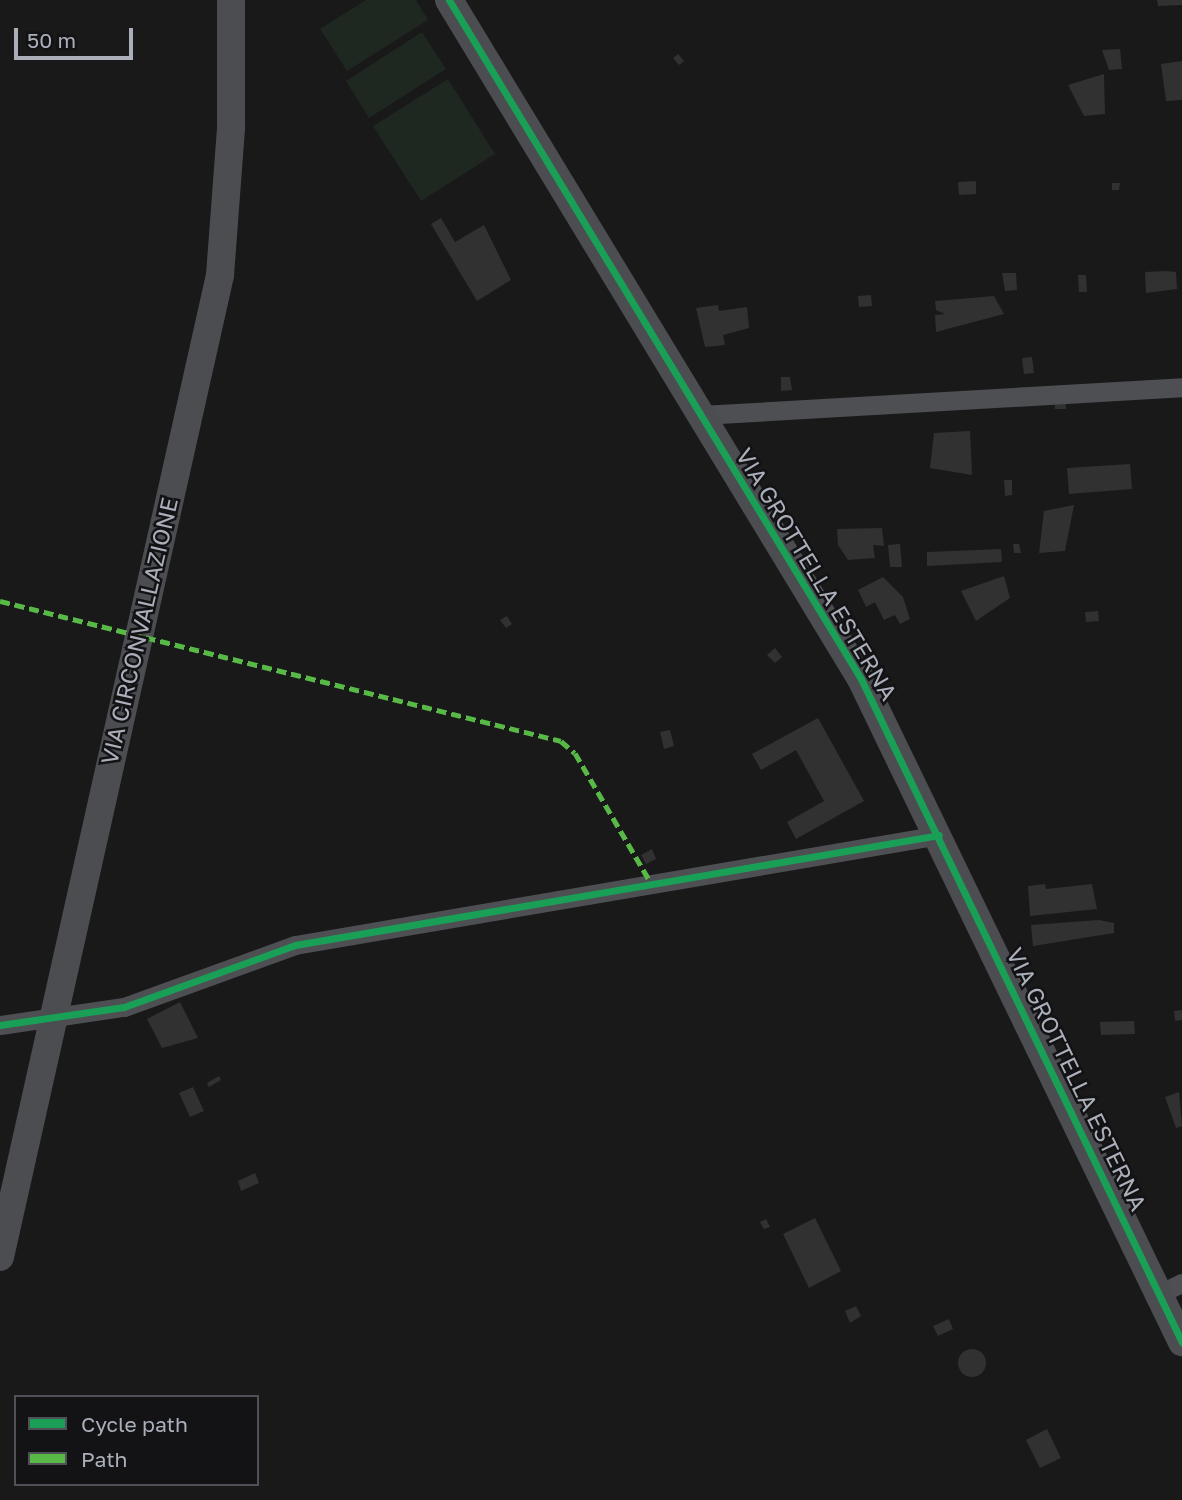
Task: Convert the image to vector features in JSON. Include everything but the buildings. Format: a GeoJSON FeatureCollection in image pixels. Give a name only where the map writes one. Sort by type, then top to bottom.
{"type":"FeatureCollection","features":[{"type":"Feature","properties":{"kind":"street","name":"VIA CIRCONVALLAZIONE"},"geometry":{"type":"LineString","coordinates":[[0,1257],[219,275],[232,127],[231,0]]}},
{"type":"Feature","properties":{"kind":"street","name":"VIA GROTTELLA ESTERNA"},"geometry":{"type":"LineString","coordinates":[[449,0],[861,680],[1170,1289],[1182,1342]]}},
{"type":"Feature","properties":{"kind":"street"},"geometry":{"type":"LineString","coordinates":[[701,415],[1182,387]]}},
{"type":"Feature","properties":{"kind":"street"},"geometry":{"type":"LineString","coordinates":[[0,1025],[124,1007],[295,945],[939,835]]}},
{"type":"Feature","properties":{"kind":"shaded area"},"geometry":{"type":"Polygon","coordinates":[[[366,0],[416,0],[428,20],[347,71],[320,29],[366,0]]]}},
{"type":"Feature","properties":{"kind":"shaded area"},"geometry":{"type":"Polygon","coordinates":[[[422,32],[446,69],[369,118],[346,81],[422,32]]]}},
{"type":"Feature","properties":{"kind":"shaded area"},"geometry":{"type":"Polygon","coordinates":[[[448,79],[495,154],[421,201],[373,126],[448,79]]]}},
{"type":"Feature","properties":{"kind":"marked path"},"geometry":{"type":"LineString","coordinates":[[0,601],[561,741],[575,753],[651,883]]}},
{"type":"Feature","properties":{"kind":"cycle path"},"geometry":{"type":"LineString","coordinates":[[449,0],[861,679],[1182,1342]]}},
{"type":"Feature","properties":{"kind":"cycle path"},"geometry":{"type":"LineString","coordinates":[[0,1025],[124,1007],[295,945],[939,835]]}}]}
